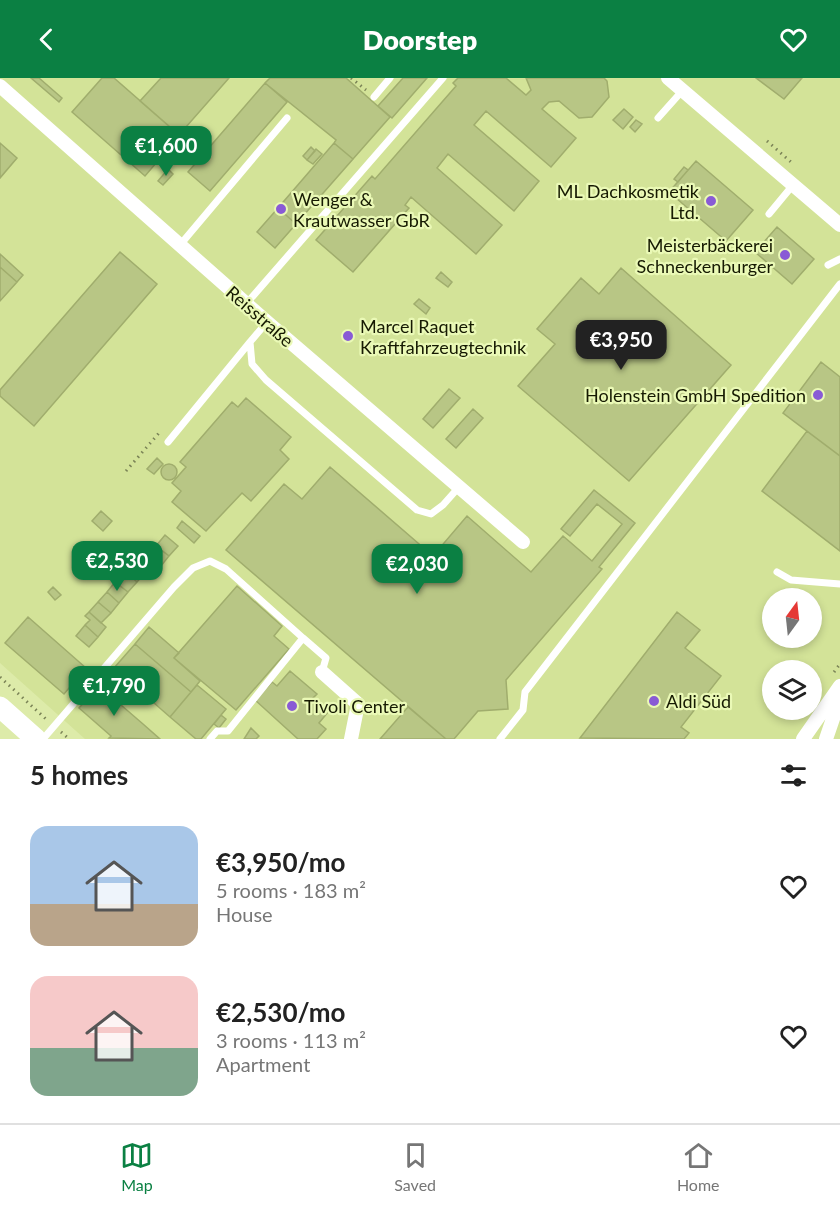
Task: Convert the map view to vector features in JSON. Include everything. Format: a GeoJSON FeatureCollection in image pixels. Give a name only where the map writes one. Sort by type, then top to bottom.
{"type":"FeatureCollection","features":[{"type":"Feature","properties":{"kind":"main road"},"geometry":{"type":"LineString","coordinates":[[0,707],[36,739]]}},
{"type":"Feature","properties":{"kind":"street"},"geometry":{"type":"LineString","coordinates":[[668,78],[840,225]]}},
{"type":"Feature","properties":{"kind":"street","name":"Reisstraße"},"geometry":{"type":"LineString","coordinates":[[0,86],[246,304],[523,542]]}},
{"type":"Feature","properties":{"kind":"street"},"geometry":{"type":"LineString","coordinates":[[322,672],[358,704],[351,739]]}},
{"type":"Feature","properties":{"kind":"street"},"geometry":{"type":"LineString","coordinates":[[803,739],[840,686]]}},
{"type":"Feature","properties":{"kind":"street"},"geometry":{"type":"LineString","coordinates":[[826,739],[840,698]]}},
{"type":"Feature","properties":{"kind":"lane"},"geometry":{"type":"LineString","coordinates":[[374,97],[390,78]]}},
{"type":"Feature","properties":{"kind":"lane"},"geometry":{"type":"LineString","coordinates":[[246,304],[443,78]]}},
{"type":"Feature","properties":{"kind":"lane"},"geometry":{"type":"LineString","coordinates":[[658,118],[683,90]]}},
{"type":"Feature","properties":{"kind":"lane"},"geometry":{"type":"LineString","coordinates":[[180,245],[287,118]]}},
{"type":"Feature","properties":{"kind":"lane"},"geometry":{"type":"LineString","coordinates":[[769,214],[793,185]]}},
{"type":"Feature","properties":{"kind":"lane"},"geometry":{"type":"LineString","coordinates":[[828,265],[840,259]]}},
{"type":"Feature","properties":{"kind":"lane"},"geometry":{"type":"LineString","coordinates":[[500,739],[523,710],[525,692],[840,284]]}},
{"type":"Feature","properties":{"kind":"lane"},"geometry":{"type":"LineString","coordinates":[[168,441],[267,322]]}},
{"type":"Feature","properties":{"kind":"lane"},"geometry":{"type":"LineString","coordinates":[[250,342],[252,364],[266,380],[417,510],[431,514],[443,505],[459,487]]}},
{"type":"Feature","properties":{"kind":"lane"},"geometry":{"type":"LineString","coordinates":[[43,739],[174,587],[193,568],[210,561],[226,569],[326,658],[322,672]]}},
{"type":"Feature","properties":{"kind":"lane"},"geometry":{"type":"LineString","coordinates":[[777,572],[790,580],[840,584]]}},
{"type":"Feature","properties":{"kind":"lane"},"geometry":{"type":"LineString","coordinates":[[210,739],[217,731],[228,731],[303,638]]}},
{"type":"Feature","properties":{"kind":"path"},"geometry":{"type":"LineString","coordinates":[[351,78],[374,97]]}},
{"type":"Feature","properties":{"kind":"path"},"geometry":{"type":"LineString","coordinates":[[0,677],[69,739]]}},
{"type":"Feature","properties":{"kind":"shaded area"},"geometry":{"type":"Polygon","coordinates":[[[0,78],[840,78],[840,739],[85,739],[0,663],[0,78]]]}},
{"type":"Feature","properties":{"kind":"building"},"geometry":{"type":"Polygon","coordinates":[[[31,78],[39,78],[62,98],[59,102],[31,78]]]}},
{"type":"Feature","properties":{"kind":"building"},"geometry":{"type":"Polygon","coordinates":[[[102,78],[114,78],[185,140],[168,159],[163,155],[145,176],[72,112],[102,78]]]}},
{"type":"Feature","properties":{"kind":"building"},"geometry":{"type":"Polygon","coordinates":[[[161,78],[229,78],[179,135],[140,101],[161,78]]]}},
{"type":"Feature","properties":{"kind":"building"},"geometry":{"type":"Polygon","coordinates":[[[270,78],[346,78],[390,117],[353,159],[334,143],[336,140],[265,83],[270,78]]]}},
{"type":"Feature","properties":{"kind":"building"},"geometry":{"type":"Polygon","coordinates":[[[403,78],[427,78],[392,118],[378,106],[403,78]]]}},
{"type":"Feature","properties":{"kind":"building"},"geometry":{"type":"Polygon","coordinates":[[[458,78],[506,78],[526,95],[531,90],[526,78],[604,78],[607,81],[609,97],[592,117],[579,118],[559,101],[549,102],[542,109],[576,138],[551,167],[486,111],[474,125],[539,181],[514,211],[448,154],[437,168],[502,225],[476,254],[411,197],[405,205],[409,208],[353,272],[316,240],[372,176],[375,179],[456,86],[453,83],[458,78]]]}},
{"type":"Feature","properties":{"kind":"building"},"geometry":{"type":"Polygon","coordinates":[[[756,78],[802,78],[784,99],[756,78]]]}},
{"type":"Feature","properties":{"kind":"building"},"geometry":{"type":"Polygon","coordinates":[[[265,83],[287,102],[210,191],[188,172],[265,83]]]}},
{"type":"Feature","properties":{"kind":"building"},"geometry":{"type":"Polygon","coordinates":[[[624,109],[633,117],[623,129],[613,120],[624,109]]]}},
{"type":"Feature","properties":{"kind":"building"},"geometry":{"type":"Polygon","coordinates":[[[636,120],[642,124],[635,132],[630,127],[636,120]]]}},
{"type":"Feature","properties":{"kind":"building"},"geometry":{"type":"Polygon","coordinates":[[[0,143],[17,158],[0,178],[0,143]]]}},
{"type":"Feature","properties":{"kind":"building"},"geometry":{"type":"Polygon","coordinates":[[[334,143],[353,159],[296,224],[278,208],[334,143]]]}},
{"type":"Feature","properties":{"kind":"building"},"geometry":{"type":"Polygon","coordinates":[[[311,147],[315,151],[307,160],[303,156],[311,147]]]}},
{"type":"Feature","properties":{"kind":"building"},"geometry":{"type":"Polygon","coordinates":[[[316,149],[322,154],[313,164],[307,160],[316,149]]]}},
{"type":"Feature","properties":{"kind":"building","name":"ML Dachkosmetik Ltd."},"geometry":{"type":"Polygon","coordinates":[[[696,161],[753,210],[726,241],[669,192],[696,161]]]}},
{"type":"Feature","properties":{"kind":"building","name":"ML Dachkosmetik Ltd."},"geometry":{"type":"Polygon","coordinates":[[[684,167],[688,170],[678,182],[674,179],[684,167]]]}},
{"type":"Feature","properties":{"kind":"building"},"geometry":{"type":"Polygon","coordinates":[[[168,169],[173,174],[163,185],[158,181],[168,169]]]}},
{"type":"Feature","properties":{"kind":"building"},"geometry":{"type":"Polygon","coordinates":[[[278,208],[296,224],[275,248],[257,232],[278,208]]]}},
{"type":"Feature","properties":{"kind":"building","name":"Meisterbäckerei Schneckenburger"},"geometry":{"type":"Polygon","coordinates":[[[777,227],[814,259],[792,284],[755,252],[777,227]]]}},
{"type":"Feature","properties":{"kind":"building"},"geometry":{"type":"Polygon","coordinates":[[[120,252],[157,284],[34,426],[0,396],[0,390],[120,252]]]}},
{"type":"Feature","properties":{"kind":"building"},"geometry":{"type":"Polygon","coordinates":[[[0,254],[23,275],[17,282],[0,267],[0,254]]]}},
{"type":"Feature","properties":{"kind":"building"},"geometry":{"type":"Polygon","coordinates":[[[0,267],[17,282],[0,301],[0,267]]]}},
{"type":"Feature","properties":{"kind":"building"},"geometry":{"type":"Polygon","coordinates":[[[621,268],[731,365],[629,481],[518,386],[555,344],[537,329],[581,278],[599,294],[621,268]]]}},
{"type":"Feature","properties":{"kind":"building"},"geometry":{"type":"Polygon","coordinates":[[[441,272],[452,282],[448,287],[436,278],[441,272]]]}},
{"type":"Feature","properties":{"kind":"building"},"geometry":{"type":"Polygon","coordinates":[[[419,299],[430,308],[426,314],[414,304],[419,299]]]}},
{"type":"Feature","properties":{"kind":"building","name":"Holenstein GmbH Spedition"},"geometry":{"type":"Polygon","coordinates":[[[821,362],[840,377],[840,456],[783,413],[821,362]]]}},
{"type":"Feature","properties":{"kind":"building"},"geometry":{"type":"Polygon","coordinates":[[[449,389],[460,398],[433,428],[423,419],[449,389]]]}},
{"type":"Feature","properties":{"kind":"building"},"geometry":{"type":"Polygon","coordinates":[[[246,398],[291,437],[280,450],[289,459],[251,501],[242,493],[206,531],[172,502],[181,491],[172,483],[186,467],[180,462],[232,402],[238,407],[246,398]]]}},
{"type":"Feature","properties":{"kind":"building"},"geometry":{"type":"Polygon","coordinates":[[[473,409],[483,418],[456,448],[446,439],[473,409]]]}},
{"type":"Feature","properties":{"kind":"building"},"geometry":{"type":"Polygon","coordinates":[[[807,431],[840,456],[840,551],[762,491],[807,431]]]}},
{"type":"Feature","properties":{"kind":"building"},"geometry":{"type":"Polygon","coordinates":[[[157,458],[163,464],[154,474],[147,469],[157,458]]]}},
{"type":"Feature","properties":{"kind":"building"},"geometry":{"type":"Polygon","coordinates":[[[169,464],[175,466],[177,472],[175,478],[169,480],[163,478],[161,472],[163,466],[169,464]]]}},
{"type":"Feature","properties":{"kind":"building"},"geometry":{"type":"Polygon","coordinates":[[[330,467],[433,556],[467,516],[531,572],[563,536],[592,561],[622,524],[597,504],[570,536],[561,529],[594,490],[635,523],[599,567],[602,569],[506,680],[508,709],[478,711],[454,739],[446,739],[226,550],[284,484],[302,499],[330,467]]]}},
{"type":"Feature","properties":{"kind":"building"},"geometry":{"type":"Polygon","coordinates":[[[101,511],[112,521],[103,531],[92,521],[101,511]]]}},
{"type":"Feature","properties":{"kind":"building"},"geometry":{"type":"Polygon","coordinates":[[[182,521],[200,536],[194,543],[177,528],[182,521]]]}},
{"type":"Feature","properties":{"kind":"building"},"geometry":{"type":"Polygon","coordinates":[[[165,535],[178,546],[169,556],[156,546],[165,535]]]}},
{"type":"Feature","properties":{"kind":"building"},"geometry":{"type":"Polygon","coordinates":[[[147,546],[152,550],[156,546],[169,556],[161,566],[143,550],[147,546]]]}},
{"type":"Feature","properties":{"kind":"building"},"geometry":{"type":"Polygon","coordinates":[[[143,550],[155,561],[146,572],[133,561],[143,550]]]}},
{"type":"Feature","properties":{"kind":"building"},"geometry":{"type":"Polygon","coordinates":[[[133,561],[146,572],[137,582],[125,571],[133,561]]]}},
{"type":"Feature","properties":{"kind":"building"},"geometry":{"type":"Polygon","coordinates":[[[125,571],[137,582],[128,592],[115,582],[125,571]]]}},
{"type":"Feature","properties":{"kind":"building"},"geometry":{"type":"Polygon","coordinates":[[[115,582],[128,592],[119,603],[107,592],[115,582]]]}},
{"type":"Feature","properties":{"kind":"building"},"geometry":{"type":"Polygon","coordinates":[[[237,586],[282,626],[274,636],[289,649],[236,710],[174,658],[237,586]]]}},
{"type":"Feature","properties":{"kind":"building"},"geometry":{"type":"Polygon","coordinates":[[[53,587],[61,595],[55,600],[48,592],[53,587]]]}},
{"type":"Feature","properties":{"kind":"building"},"geometry":{"type":"Polygon","coordinates":[[[107,592],[119,603],[111,613],[98,602],[107,592]]]}},
{"type":"Feature","properties":{"kind":"building"},"geometry":{"type":"Polygon","coordinates":[[[98,602],[111,613],[101,623],[89,612],[98,602]]]}},
{"type":"Feature","properties":{"kind":"building"},"geometry":{"type":"Polygon","coordinates":[[[89,612],[106,627],[98,637],[85,625],[90,620],[85,616],[89,612]]]}},
{"type":"Feature","properties":{"kind":"building","name":"Aldi Süd"},"geometry":{"type":"Polygon","coordinates":[[[677,612],[700,630],[685,648],[721,676],[681,727],[689,733],[684,739],[580,738],[677,612]]]}},
{"type":"Feature","properties":{"kind":"building"},"geometry":{"type":"Polygon","coordinates":[[[28,617],[86,668],[64,694],[5,643],[28,617]]]}},
{"type":"Feature","properties":{"kind":"building"},"geometry":{"type":"Polygon","coordinates":[[[85,625],[98,637],[89,647],[76,636],[85,625]]]}},
{"type":"Feature","properties":{"kind":"building"},"geometry":{"type":"Polygon","coordinates":[[[149,627],[179,653],[174,658],[200,681],[191,692],[135,644],[149,627]]]}},
{"type":"Feature","properties":{"kind":"building"},"geometry":{"type":"Polygon","coordinates":[[[135,644],[191,692],[170,717],[114,668],[135,644]]]}},
{"type":"Feature","properties":{"kind":"building","name":"Tivoli Center"},"geometry":{"type":"Polygon","coordinates":[[[290,671],[317,694],[313,698],[328,712],[319,723],[326,729],[317,739],[298,739],[255,700],[272,682],[277,686],[290,671]]]}},
{"type":"Feature","properties":{"kind":"building"},"geometry":{"type":"Polygon","coordinates":[[[197,685],[226,709],[201,739],[196,739],[170,717],[197,685]]]}},
{"type":"Feature","properties":{"kind":"building"},"geometry":{"type":"Polygon","coordinates":[[[99,686],[160,739],[109,738],[111,736],[79,708],[99,686]]]}},
{"type":"Feature","properties":{"kind":"building"},"geometry":{"type":"Polygon","coordinates":[[[408,707],[446,739],[380,739],[408,707]]]}},
{"type":"Feature","properties":{"kind":"building"},"geometry":{"type":"Polygon","coordinates":[[[221,715],[226,719],[219,728],[214,724],[221,715]]]}},
{"type":"Feature","properties":{"kind":"building"},"geometry":{"type":"Polygon","coordinates":[[[251,728],[259,736],[256,739],[244,739],[251,728]]]}},
{"type":"Feature","properties":{"kind":"place","name":"ML Dachkosmetik Ltd."},"geometry":{"type":"Point","coordinates":[711,201]}},
{"type":"Feature","properties":{"kind":"place","name":"Wenger & Krautwasser GbR"},"geometry":{"type":"Point","coordinates":[281,209]}},
{"type":"Feature","properties":{"kind":"place","name":"Meisterbäckerei Schneckenburger"},"geometry":{"type":"Point","coordinates":[785,255]}},
{"type":"Feature","properties":{"kind":"place","name":"Marcel Raquet Kraftfahrzeugtechnik"},"geometry":{"type":"Point","coordinates":[348,336]}},
{"type":"Feature","properties":{"kind":"place","name":"Holenstein GmbH Spedition"},"geometry":{"type":"Point","coordinates":[818,395]}},
{"type":"Feature","properties":{"kind":"place","name":"Aldi Süd"},"geometry":{"type":"Point","coordinates":[654,701]}},
{"type":"Feature","properties":{"kind":"place","name":"Tivoli Center"},"geometry":{"type":"Point","coordinates":[292,706]}}]}
